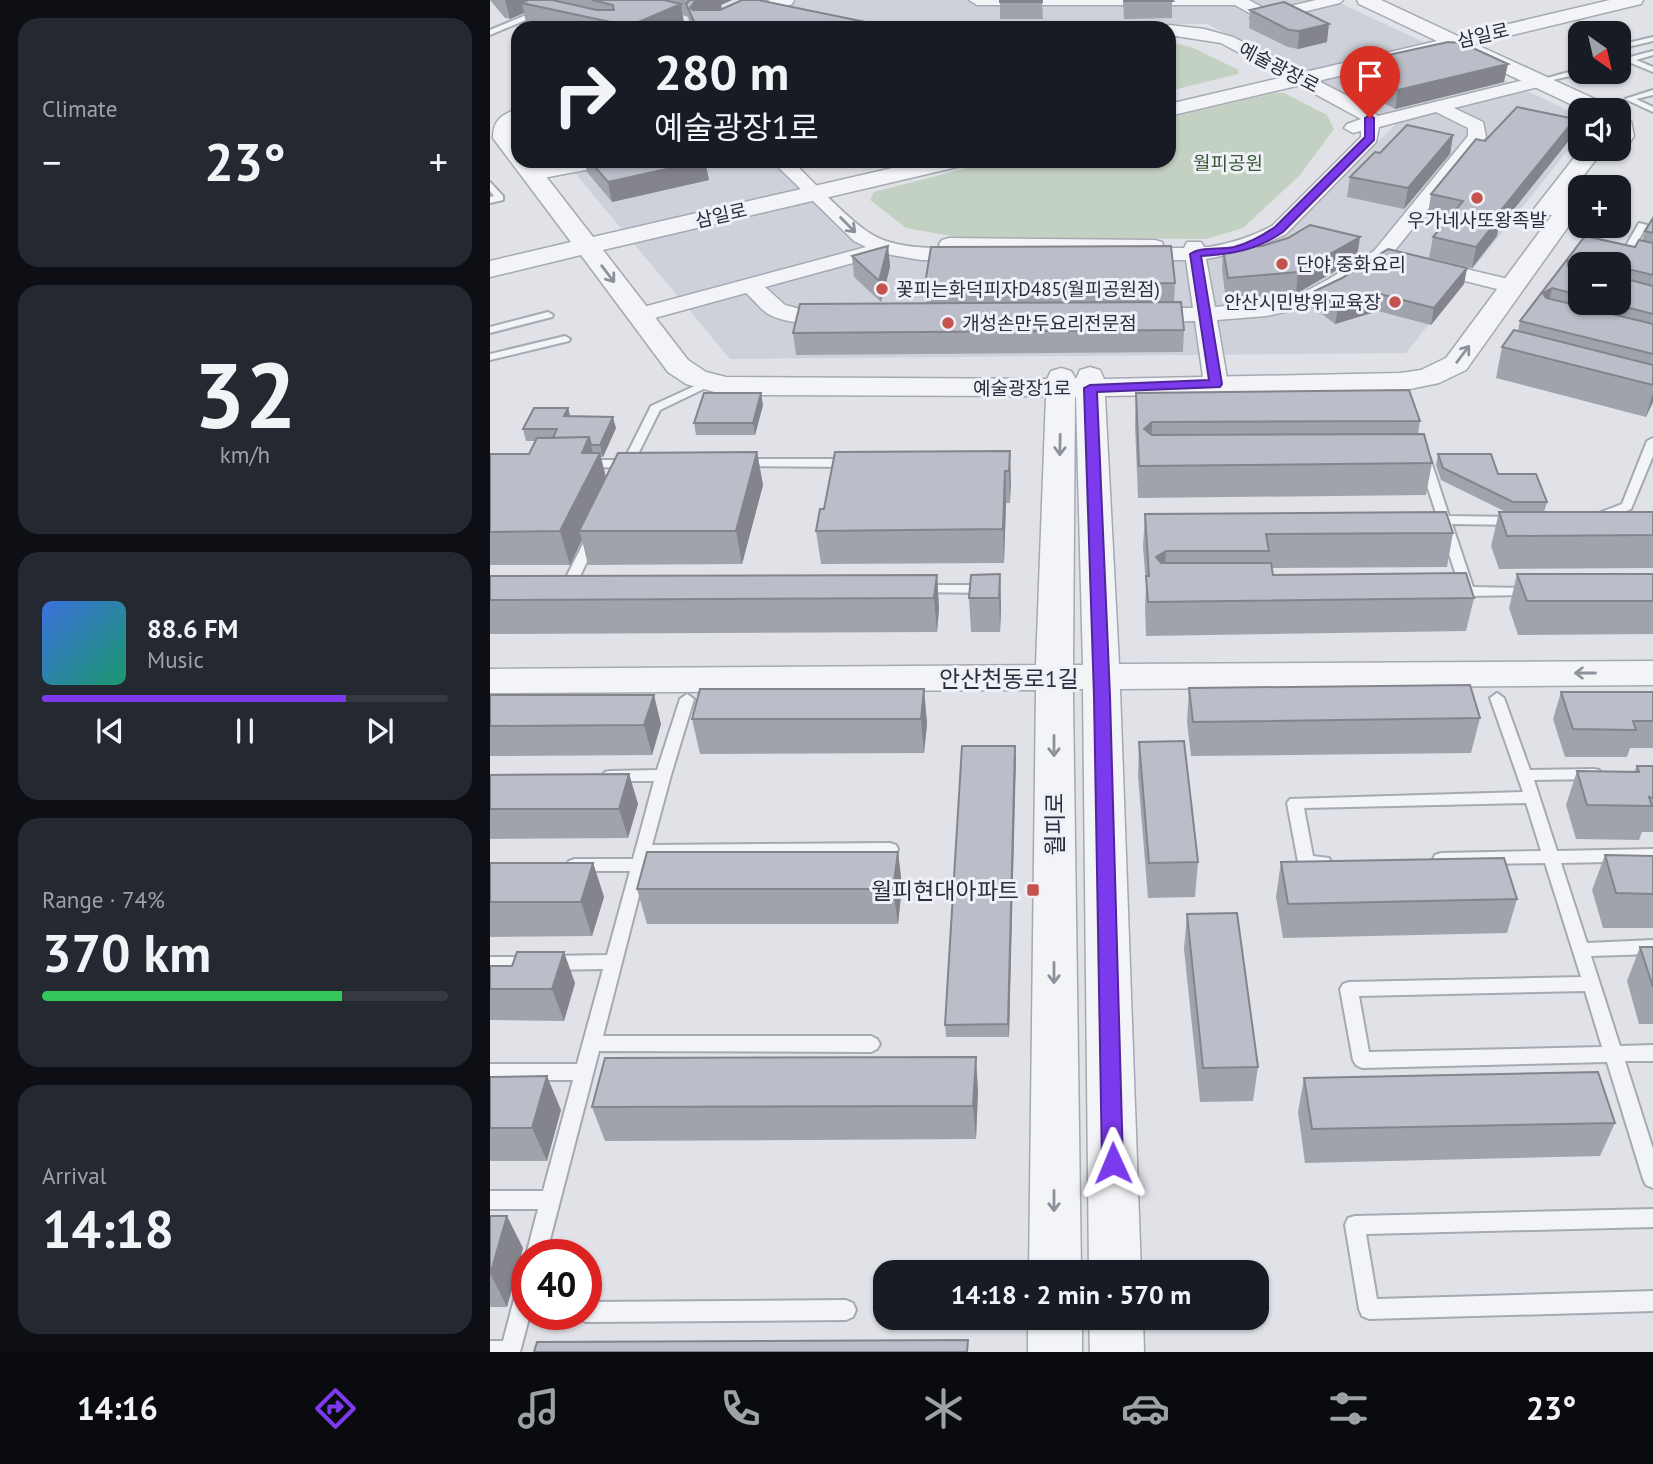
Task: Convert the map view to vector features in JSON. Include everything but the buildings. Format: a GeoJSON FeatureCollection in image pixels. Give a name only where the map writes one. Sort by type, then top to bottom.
{"type":"FeatureCollection","features":[{"type":"Feature","properties":{"kind":"street"},"geometry":{"type":"LineString","coordinates":[[975,21],[977,0],[1238,0],[1267,16]]}},
{"type":"Feature","properties":{"kind":"street"},"geometry":{"type":"LineString","coordinates":[[1177,34],[1335,0]]}},
{"type":"Feature","properties":{"kind":"street"},"geometry":{"type":"LineString","coordinates":[[1347,0],[1442,38]]}},
{"type":"Feature","properties":{"kind":"street"},"geometry":{"type":"LineString","coordinates":[[1366,0],[1568,103]]}},
{"type":"Feature","properties":{"kind":"street","name":"삼일로"},"geometry":{"type":"LineString","coordinates":[[1442,38],[1578,0]]}},
{"type":"Feature","properties":{"kind":"street","name":"삼일로"},"geometry":{"type":"LineString","coordinates":[[1176,95],[1285,75],[1442,38],[1634,0]]}},
{"type":"Feature","properties":{"kind":"street"},"geometry":{"type":"LineString","coordinates":[[736,21],[757,7]]}},
{"type":"Feature","properties":{"kind":"street"},"geometry":{"type":"LineString","coordinates":[[723,21],[757,7],[785,9]]}},
{"type":"Feature","properties":{"kind":"street","name":"예술광장로"},"geometry":{"type":"LineString","coordinates":[[1177,34],[1227,40],[1285,75],[1363,111],[1370,118],[1361,126]]}},
{"type":"Feature","properties":{"kind":"street","name":"삼일로"},"geometry":{"type":"LineString","coordinates":[[1176,108],[1285,75]]}},
{"type":"Feature","properties":{"kind":"street"},"geometry":{"type":"LineString","coordinates":[[794,168],[816,180],[877,226],[929,244],[1194,250],[1245,235],[1347,143],[1361,126],[1534,83],[1571,98]]}},
{"type":"Feature","properties":{"kind":"street"},"geometry":{"type":"LineString","coordinates":[[1121,315],[1205,314],[1266,309],[1304,301],[1337,284],[1381,255],[1478,137],[1478,126],[1438,107]]}},
{"type":"Feature","properties":{"kind":"street","name":"예술광장1로"},"geometry":{"type":"LineString","coordinates":[[511,120],[504,125],[504,138],[511,145]]}},
{"type":"Feature","properties":{"kind":"street"},"geometry":{"type":"LineString","coordinates":[[816,180],[861,237],[886,248],[921,254],[1234,250],[1262,241],[1279,230],[1370,138],[1361,126]]}},
{"type":"Feature","properties":{"kind":"street","name":"예술광장1로"},"geometry":{"type":"LineString","coordinates":[[651,312],[678,366],[696,377],[725,386],[1215,378],[1400,382],[1429,377],[1456,364],[1502,284],[1584,161]]}},
{"type":"Feature","properties":{"kind":"street","name":"예술광장1로"},"geometry":{"type":"LineString","coordinates":[[535,168],[651,312],[702,358],[723,369],[752,374],[1076,382]]}},
{"type":"Feature","properties":{"kind":"street","name":"삼일로"},"geometry":{"type":"LineString","coordinates":[[490,269],[593,238],[863,168]]}},
{"type":"Feature","properties":{"kind":"street","name":"삼일로"},"geometry":{"type":"LineString","coordinates":[[816,180],[903,168]]}},
{"type":"Feature","properties":{"kind":"street","name":"예술광장1로"},"geometry":{"type":"LineString","coordinates":[[1502,284],[1568,208]]}},
{"type":"Feature","properties":{"kind":"street"},"geometry":{"type":"LineString","coordinates":[[1257,225],[1304,236]]}},
{"type":"Feature","properties":{"kind":"street","name":"삼일로"},"geometry":{"type":"LineString","coordinates":[[490,255],[593,238]]}},
{"type":"Feature","properties":{"kind":"street"},"geometry":{"type":"LineString","coordinates":[[651,312],[915,240]]}},
{"type":"Feature","properties":{"kind":"street"},"geometry":{"type":"LineString","coordinates":[[1355,248],[1502,284]]}},
{"type":"Feature","properties":{"kind":"street"},"geometry":{"type":"LineString","coordinates":[[1194,250],[1215,378]]}},
{"type":"Feature","properties":{"kind":"street"},"geometry":{"type":"LineString","coordinates":[[750,285],[777,310],[800,316],[856,316]]}},
{"type":"Feature","properties":{"kind":"street"},"geometry":{"type":"LineString","coordinates":[[1076,382],[1101,687],[1115,1260]]}},
{"type":"Feature","properties":{"kind":"street","name":"월피로"},"geometry":{"type":"LineString","coordinates":[[1055,1260],[1055,688],[1076,382]]}},
{"type":"Feature","properties":{"kind":"street","name":"안산천동로1길"},"geometry":{"type":"LineString","coordinates":[[490,701],[687,699],[1101,687],[1451,672],[1653,673]]}},
{"type":"Feature","properties":{"kind":"street","name":"안산천동로1길"},"geometry":{"type":"LineString","coordinates":[[490,681],[1055,688]]}},
{"type":"Feature","properties":{"kind":"street","name":"안산천동로1길"},"geometry":{"type":"LineString","coordinates":[[1101,687],[1497,698],[1653,697]]}},
{"type":"Feature","properties":{"kind":"street"},"geometry":{"type":"LineString","coordinates":[[1055,1330],[1055,1352]]}},
{"type":"Feature","properties":{"kind":"street"},"geometry":{"type":"LineString","coordinates":[[1116,1330],[1117,1352]]}},
{"type":"Feature","properties":{"kind":"lane"},"geometry":{"type":"LineString","coordinates":[[519,21],[569,0]]}},
{"type":"Feature","properties":{"kind":"lane"},"geometry":{"type":"LineString","coordinates":[[541,12],[553,14]]}},
{"type":"Feature","properties":{"kind":"lane"},"geometry":{"type":"LineString","coordinates":[[490,33],[511,24]]}},
{"type":"Feature","properties":{"kind":"lane"},"geometry":{"type":"LineString","coordinates":[[1631,44],[1653,39]]}},
{"type":"Feature","properties":{"kind":"lane"},"geometry":{"type":"LineString","coordinates":[[1631,60],[1653,54]]}},
{"type":"Feature","properties":{"kind":"lane"},"geometry":{"type":"LineString","coordinates":[[1631,61],[1653,70]]}},
{"type":"Feature","properties":{"kind":"lane"},"geometry":{"type":"LineString","coordinates":[[1534,83],[1568,74]]}},
{"type":"Feature","properties":{"kind":"lane"},"geometry":{"type":"LineString","coordinates":[[1653,92],[1629,99],[1653,110]]}},
{"type":"Feature","properties":{"kind":"lane"},"geometry":{"type":"LineString","coordinates":[[490,185],[500,198],[490,200]]}},
{"type":"Feature","properties":{"kind":"lane"},"geometry":{"type":"LineString","coordinates":[[1642,225],[1621,263],[1653,270]]}},
{"type":"Feature","properties":{"kind":"lane"},"geometry":{"type":"LineString","coordinates":[[490,330],[548,315]]}},
{"type":"Feature","properties":{"kind":"lane"},"geometry":{"type":"LineString","coordinates":[[490,357],[565,338]]}},
{"type":"Feature","properties":{"kind":"lane"},"geometry":{"type":"LineString","coordinates":[[622,476],[655,408],[710,382]]}},
{"type":"Feature","properties":{"kind":"lane"},"geometry":{"type":"LineString","coordinates":[[1577,521],[1590,521],[1627,506],[1653,441]]}},
{"type":"Feature","properties":{"kind":"lane"},"geometry":{"type":"LineString","coordinates":[[1411,460],[1423,454],[1468,592]]}},
{"type":"Feature","properties":{"kind":"lane"},"geometry":{"type":"LineString","coordinates":[[573,464],[642,463]]}},
{"type":"Feature","properties":{"kind":"lane"},"geometry":{"type":"LineString","coordinates":[[725,463],[864,463]]}},
{"type":"Feature","properties":{"kind":"lane"},"geometry":{"type":"LineString","coordinates":[[1417,520],[1524,521]]}},
{"type":"Feature","properties":{"kind":"lane"},"geometry":{"type":"LineString","coordinates":[[568,589],[597,526]]}},
{"type":"Feature","properties":{"kind":"lane"},"geometry":{"type":"LineString","coordinates":[[897,589],[993,589]]}},
{"type":"Feature","properties":{"kind":"lane"},"geometry":{"type":"LineString","coordinates":[[1440,592],[1547,592]]}},
{"type":"Feature","properties":{"kind":"lane"},"geometry":{"type":"LineString","coordinates":[[1497,698],[1525,775],[1653,1179]]}},
{"type":"Feature","properties":{"kind":"lane"},"geometry":{"type":"LineString","coordinates":[[540,1239],[663,775],[687,699]]}},
{"type":"Feature","properties":{"kind":"lane"},"geometry":{"type":"LineString","coordinates":[[1525,775],[1615,774]]}},
{"type":"Feature","properties":{"kind":"lane"},"geometry":{"type":"LineString","coordinates":[[597,776],[663,775]]}},
{"type":"Feature","properties":{"kind":"lane"},"geometry":{"type":"LineString","coordinates":[[1333,862],[1306,862],[1294,803],[1532,797]]}},
{"type":"Feature","properties":{"kind":"lane"},"geometry":{"type":"LineString","coordinates":[[558,865],[641,858],[890,849]]}},
{"type":"Feature","properties":{"kind":"lane"},"geometry":{"type":"LineString","coordinates":[[1428,859],[1653,855]]}},
{"type":"Feature","properties":{"kind":"lane"},"geometry":{"type":"LineString","coordinates":[[1580,950],[1653,947]]}},
{"type":"Feature","properties":{"kind":"lane"},"geometry":{"type":"LineString","coordinates":[[490,964],[613,962]]}},
{"type":"Feature","properties":{"kind":"lane"},"geometry":{"type":"LineString","coordinates":[[1591,984],[1349,989],[1362,1060],[1653,1052]]}},
{"type":"Feature","properties":{"kind":"lane"},"geometry":{"type":"LineString","coordinates":[[592,1044],[871,1044]]}},
{"type":"Feature","properties":{"kind":"lane"},"geometry":{"type":"LineString","coordinates":[[490,1073],[584,1072]]}},
{"type":"Feature","properties":{"kind":"lane"},"geometry":{"type":"LineString","coordinates":[[490,1200],[550,1200]]}},
{"type":"Feature","properties":{"kind":"lane"},"geometry":{"type":"LineString","coordinates":[[1653,1218],[1355,1225],[1369,1308],[1653,1301]]}},
{"type":"Feature","properties":{"kind":"lane"},"geometry":{"type":"LineString","coordinates":[[602,1312],[846,1310]]}},
{"type":"Feature","properties":{"kind":"lane"},"geometry":{"type":"LineString","coordinates":[[490,1351],[510,1352],[518,1330]]}},
{"type":"Feature","properties":{"kind":"shaded area"},"geometry":{"type":"Polygon","coordinates":[[[797,0],[1334,0],[1568,110],[1568,150],[1406,353],[730,359],[571,168],[787,168],[878,256],[1262,255],[1398,122],[1207,24],[1176,24],[1176,21],[753,21],[797,0]]]}},
{"type":"Feature","properties":{"kind":"green space","name":"월피공원"},"geometry":{"type":"Polygon","coordinates":[[[1176,44],[1191,47],[1239,70],[1238,74],[1176,89],[1176,44]]]}},
{"type":"Feature","properties":{"kind":"green space","name":"월피공원"},"geometry":{"type":"Polygon","coordinates":[[[1274,93],[1284,93],[1327,115],[1334,129],[1300,175],[1243,228],[1207,239],[957,237],[906,228],[870,200],[874,192],[967,168],[1176,168],[1176,116],[1274,93]]]}},
{"type":"Feature","properties":{"kind":"place","name":"우가네사또왕족발"},"geometry":{"type":"Point","coordinates":[1477,198]}},
{"type":"Feature","properties":{"kind":"place","name":"단야 중화요리"},"geometry":{"type":"Point","coordinates":[1282,264]}},
{"type":"Feature","properties":{"kind":"place","name":"꽃피는화덕피자D485(월피공원점)"},"geometry":{"type":"Point","coordinates":[882,289]}},
{"type":"Feature","properties":{"kind":"place","name":"안산시민방위교육장"},"geometry":{"type":"Point","coordinates":[1395,302]}},
{"type":"Feature","properties":{"kind":"place","name":"개성손만두요리전문점"},"geometry":{"type":"Point","coordinates":[948,323]}},
{"type":"Feature","properties":{"kind":"place","name":"월피현대아파트"},"geometry":{"type":"Point","coordinates":[1033,890]}},
{"type":"Feature","properties":{"kind":"route"},"geometry":{"type":"LineString","coordinates":[[1113,1163],[1102,696],[1090,388],[1216,384],[1195,254],[1234,250],[1262,241],[1279,230],[1370,138],[1370,118]]}}]}
